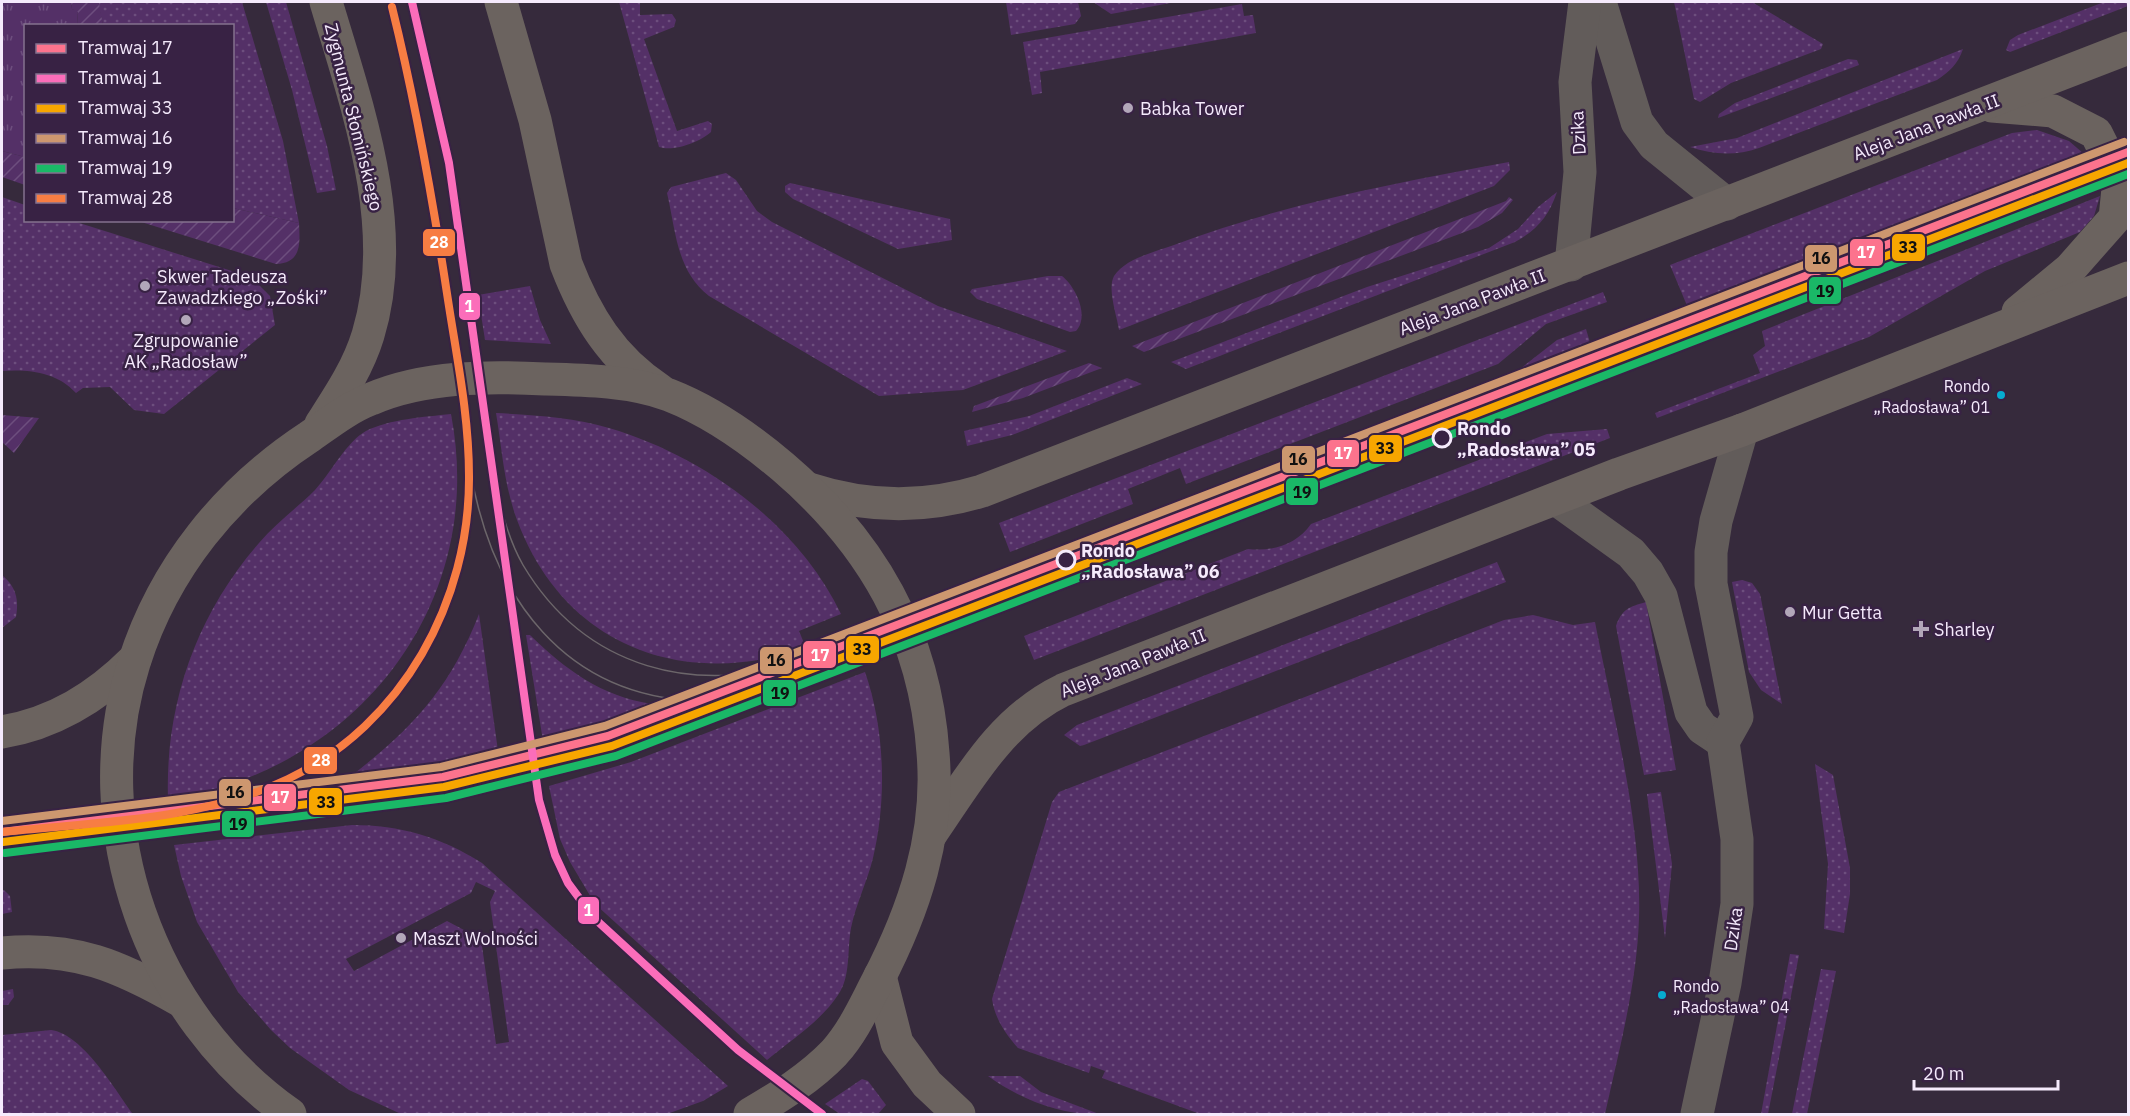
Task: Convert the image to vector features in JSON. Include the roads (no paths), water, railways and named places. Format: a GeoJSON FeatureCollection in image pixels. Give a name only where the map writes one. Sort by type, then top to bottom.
{"type":"FeatureCollection","features":[{"type":"Feature","properties":{"kind":"main road","name":"Zygmunta Słomińskiego"},"geometry":{"type":"LineString","coordinates":[[315,433],[341,394],[367,336],[377,296],[381,249],[370,171],[349,79],[326,2]]}},
{"type":"Feature","properties":{"kind":"main road"},"geometry":{"type":"LineString","coordinates":[[501,2],[535,120],[566,264],[579,298],[595,327],[618,355],[644,380],[746,439],[807,488],[853,537],[889,593],[911,643],[922,680],[934,757],[930,835],[912,907],[855,1026],[833,1054],[788,1090],[750,1114]]}},
{"type":"Feature","properties":{"kind":"main road","name":"Aleja Jana Pawła II"},"geometry":{"type":"LineString","coordinates":[[807,488],[835,497],[890,505],[921,504],[961,497],[1571,265],[2128,48]]}},
{"type":"Feature","properties":{"kind":"main road"},"geometry":{"type":"LineString","coordinates":[[1983,105],[2053,111],[2096,132],[2119,178],[2115,218],[2070,269],[1996,330]]}},
{"type":"Feature","properties":{"kind":"main road","name":"Aleja Jana Pawła II"},"geometry":{"type":"LineString","coordinates":[[930,835],[999,737],[1023,714],[1048,697],[1556,499],[1742,430],[2128,278]]}},
{"type":"Feature","properties":{"kind":"main road"},"geometry":{"type":"LineString","coordinates":[[290,1114],[237,1070],[217,1049],[182,1002],[150,941],[128,874],[122,840],[117,783],[122,715],[135,659],[164,592],[210,523],[261,472],[337,416],[371,399],[407,387],[458,380],[564,380],[626,385],[666,394]]}},
{"type":"Feature","properties":{"kind":"main road"},"geometry":{"type":"LineString","coordinates":[[2,732],[28,727],[82,703],[111,683],[135,659]]}},
{"type":"Feature","properties":{"kind":"main road"},"geometry":{"type":"LineString","coordinates":[[2,953],[34,950],[89,958],[122,969],[182,1002]]}},
{"type":"Feature","properties":{"kind":"main road"},"geometry":{"type":"LineString","coordinates":[[880,976],[897,1043],[926,1083],[959,1114]]}},
{"type":"Feature","properties":{"kind":"street","name":"Dzika"},"geometry":{"type":"LineString","coordinates":[[1571,265],[1580,172],[1575,82],[1585,2]]}},
{"type":"Feature","properties":{"kind":"street"},"geometry":{"type":"LineString","coordinates":[[1600,2],[1637,122],[1654,145],[1727,204]]}},
{"type":"Feature","properties":{"kind":"street"},"geometry":{"type":"LineString","coordinates":[[1556,499],[1631,553],[1648,573],[1661,596],[1691,712],[1701,728],[1723,742],[1737,717],[1711,584],[1711,552],[1716,521],[1742,430]]}},
{"type":"Feature","properties":{"kind":"street","name":"Dzika"},"geometry":{"type":"LineString","coordinates":[[1697,1114],[1725,982],[1737,904],[1737,838],[1723,742]]}},
{"type":"Feature","properties":{"kind":"tram line","name":"1"},"geometry":{"type":"LineString","coordinates":[[412,2],[449,163],[539,800],[555,855],[568,883],[594,918],[738,1050],[822,1114]]}},
{"type":"Feature","properties":{"kind":"tram line","name":"28"},"geometry":{"type":"LineString","coordinates":[[2,832],[111,822],[184,812],[254,793],[288,779],[329,755],[365,726],[396,692],[422,654],[442,612],[457,568],[466,523],[469,476],[467,431],[459,366],[430,189],[392,7]]}},
{"type":"Feature","properties":{"kind":"tram line","name":"16"},"geometry":{"type":"LineString","coordinates":[[2,821],[441,767],[605,726],[2124,142]]}},
{"type":"Feature","properties":{"kind":"tram line","name":"17"},"geometry":{"type":"LineString","coordinates":[[2,832],[443,777],[608,736],[2128,152]]}},
{"type":"Feature","properties":{"kind":"tram line","name":"33"},"geometry":{"type":"LineString","coordinates":[[3,842],[444,787],[612,746],[2128,163]]}},
{"type":"Feature","properties":{"kind":"tram line","name":"19"},"geometry":{"type":"LineString","coordinates":[[5,853],[446,798],[616,756],[2128,174]]}},
{"type":"Feature","properties":{"kind":"tram line"},"geometry":{"type":"LineString","coordinates":[[471,474],[482,519],[497,561],[517,599],[542,632],[573,659],[609,681],[651,695],[714,701],[762,695],[823,678]]}},
{"type":"Feature","properties":{"kind":"tram line"},"geometry":{"type":"LineString","coordinates":[[494,474],[508,532],[523,565],[548,600],[578,629],[611,651],[647,666],[685,674],[725,675],[766,670],[808,659]]}},
{"type":"Feature","properties":{"kind":"place","name":"Babka Tower"},"geometry":{"type":"Point","coordinates":[1128,108]}},
{"type":"Feature","properties":{"kind":"place","name":"Skwer Tadeusza Zawadzkiego „Zośki”"},"geometry":{"type":"Point","coordinates":[145,286]}},
{"type":"Feature","properties":{"kind":"place","name":"Zgrupowanie AK „Radosław”"},"geometry":{"type":"Point","coordinates":[186,320]}},
{"type":"Feature","properties":{"kind":"place","name":"Rondo „Radosława” 01"},"geometry":{"type":"Point","coordinates":[2001,395]}},
{"type":"Feature","properties":{"kind":"place","name":"Rondo „Radosława” 05"},"geometry":{"type":"Point","coordinates":[1442,438]}},
{"type":"Feature","properties":{"kind":"place","name":"Rondo „Radosława” 06"},"geometry":{"type":"Point","coordinates":[1066,560]}},
{"type":"Feature","properties":{"kind":"place","name":"Mur Getta"},"geometry":{"type":"Point","coordinates":[1790,612]}},
{"type":"Feature","properties":{"kind":"place","name":"Sharley"},"geometry":{"type":"Point","coordinates":[1921,629]}},
{"type":"Feature","properties":{"kind":"place","name":"Maszt Wolności"},"geometry":{"type":"Point","coordinates":[401,938]}},
{"type":"Feature","properties":{"kind":"place","name":"Rondo „Radosława” 04"},"geometry":{"type":"Point","coordinates":[1662,995]}}]}
